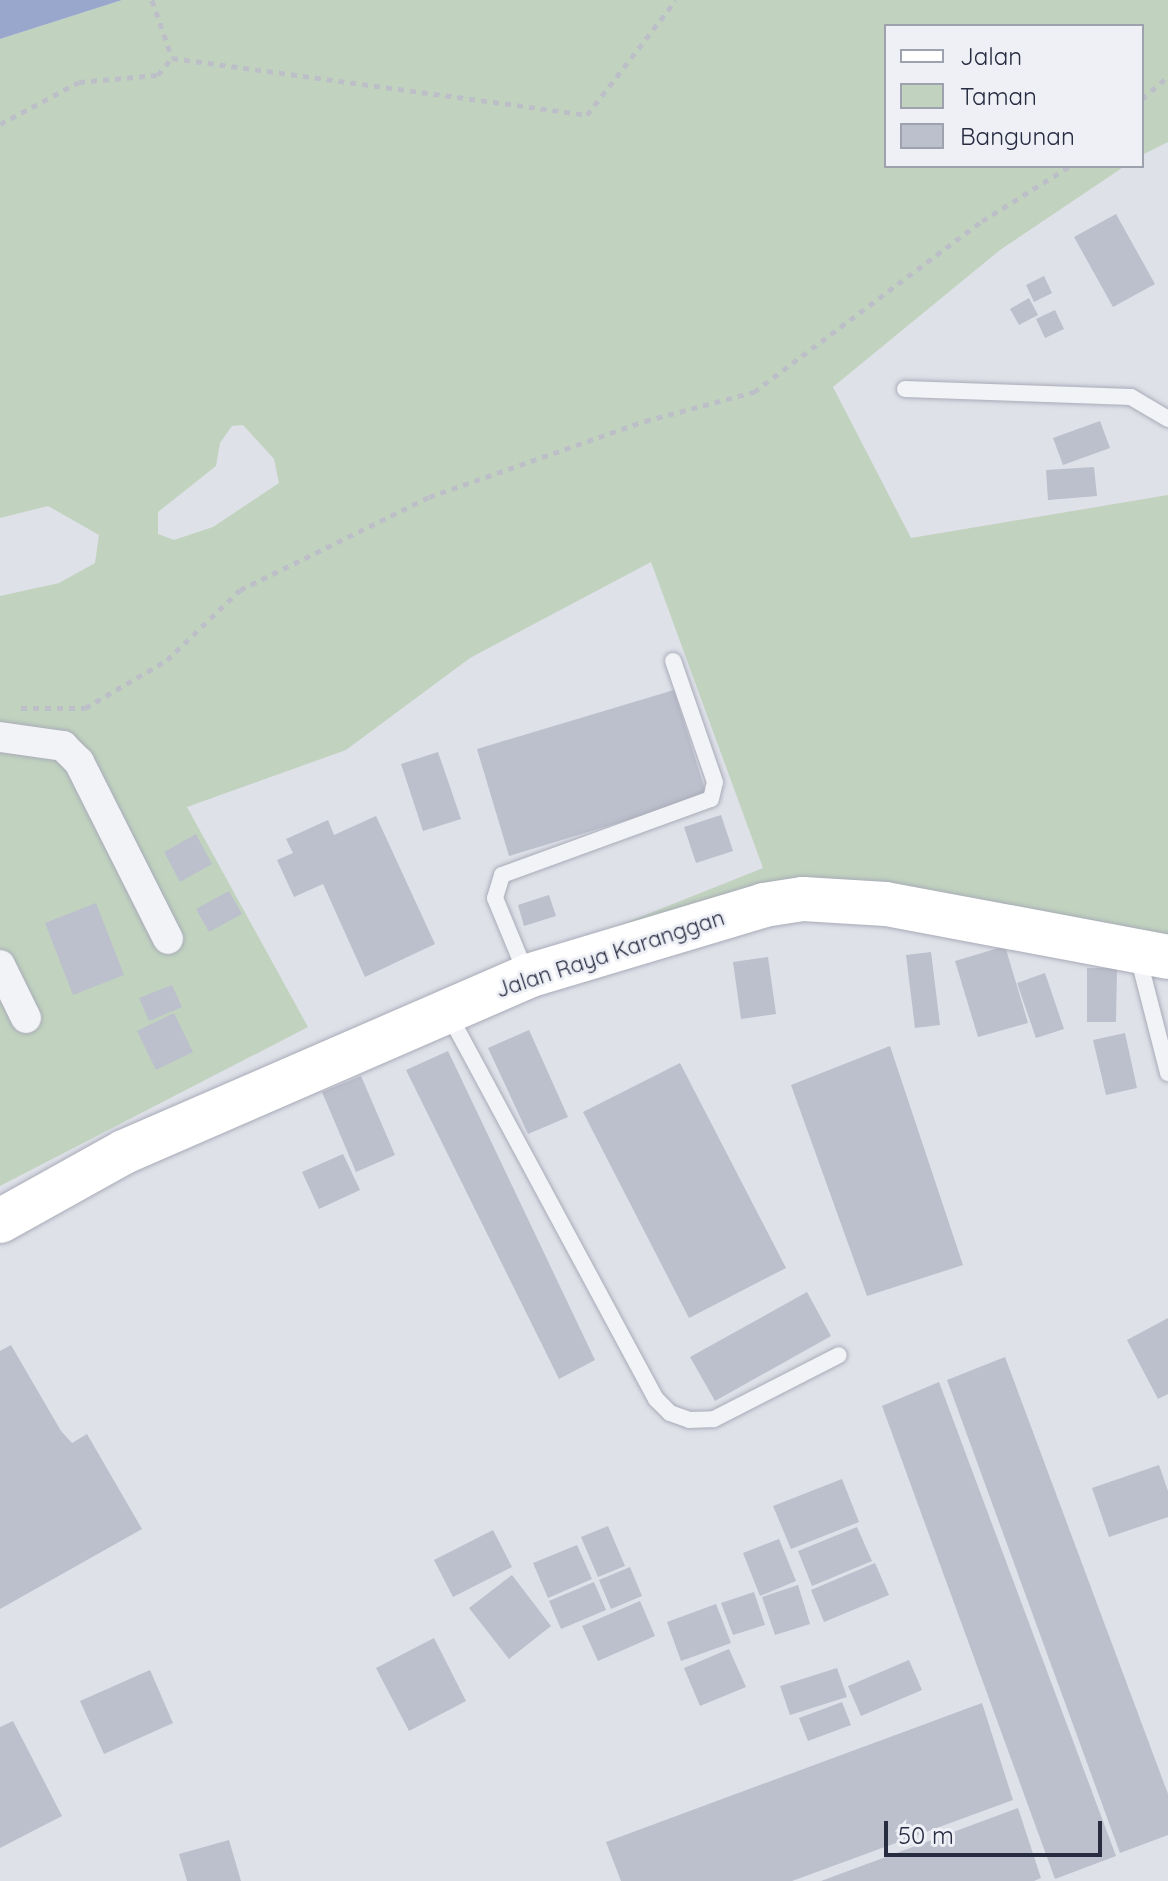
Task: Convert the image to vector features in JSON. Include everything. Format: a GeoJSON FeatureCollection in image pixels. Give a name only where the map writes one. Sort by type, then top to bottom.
{"type":"FeatureCollection","features":[{"type":"Feature","properties":{"kind":"street"},"geometry":{"type":"LineString","coordinates":[[0,737],[63,746],[79,762],[168,939]]}},
{"type":"Feature","properties":{"kind":"street","name":"Jalan Raya Karanggan"},"geometry":{"type":"LineString","coordinates":[[0,1221],[124,1152],[528,976],[764,905],[803,899],[886,904],[1152,954]]}},
{"type":"Feature","properties":{"kind":"street"},"geometry":{"type":"LineString","coordinates":[[0,965],[26,1018]]}},
{"type":"Feature","properties":{"kind":"lane"},"geometry":{"type":"LineString","coordinates":[[905,389],[1131,397],[1168,419]]}},
{"type":"Feature","properties":{"kind":"lane"},"geometry":{"type":"LineString","coordinates":[[528,976],[495,898],[502,875],[711,799],[715,782],[673,661]]}},
{"type":"Feature","properties":{"kind":"lane"},"geometry":{"type":"LineString","coordinates":[[1152,954],[1168,1073]]}},
{"type":"Feature","properties":{"kind":"lane"},"geometry":{"type":"LineString","coordinates":[[447,1010],[656,1399],[670,1413],[689,1420],[714,1419],[839,1355]]}},
{"type":"Feature","properties":{"kind":"path"},"geometry":{"type":"LineString","coordinates":[[152,0],[172,58]]}},
{"type":"Feature","properties":{"kind":"path"},"geometry":{"type":"LineString","coordinates":[[172,58],[587,115],[676,0]]}},
{"type":"Feature","properties":{"kind":"path"},"geometry":{"type":"LineString","coordinates":[[0,124],[79,82],[158,75],[172,58]]}},
{"type":"Feature","properties":{"kind":"path"},"geometry":{"type":"LineString","coordinates":[[1144,97],[1168,76]]}},
{"type":"Feature","properties":{"kind":"path"},"geometry":{"type":"LineString","coordinates":[[14,708],[85,708],[167,660],[240,590],[429,497],[645,421],[754,392],[982,221],[1067,168]]}},
{"type":"Feature","properties":{"kind":"green space"},"geometry":{"type":"Polygon","coordinates":[[[122,0],[1168,0],[1168,142],[1144,154],[1144,24],[884,24],[884,168],[1122,168],[1000,250],[833,387],[911,538],[1168,495],[1168,957],[886,904],[555,951],[763,868],[651,562],[470,658],[346,750],[187,807],[308,1027],[0,1186],[0,596],[59,583],[95,563],[99,535],[48,506],[0,518],[0,39],[122,0]],[[243,425],[232,426],[220,443],[216,466],[158,512],[158,534],[174,540],[213,527],[279,483],[274,459],[243,425]]]}},
{"type":"Feature","properties":{"kind":"water"},"geometry":{"type":"Polygon","coordinates":[[[0,0],[122,0],[0,39],[0,0]]]}},
{"type":"Feature","properties":{"kind":"building"},"geometry":{"type":"Polygon","coordinates":[[[1116,214],[1155,284],[1113,307],[1074,237],[1116,214]]]}},
{"type":"Feature","properties":{"kind":"building"},"geometry":{"type":"Polygon","coordinates":[[[1044,276],[1052,293],[1034,302],[1026,285],[1044,276]]]}},
{"type":"Feature","properties":{"kind":"building"},"geometry":{"type":"Polygon","coordinates":[[[1029,298],[1038,315],[1019,325],[1010,309],[1029,298]]]}},
{"type":"Feature","properties":{"kind":"building"},"geometry":{"type":"Polygon","coordinates":[[[1055,310],[1064,329],[1045,338],[1036,319],[1055,310]]]}},
{"type":"Feature","properties":{"kind":"building"},"geometry":{"type":"Polygon","coordinates":[[[1100,421],[1110,448],[1063,465],[1053,438],[1100,421]]]}},
{"type":"Feature","properties":{"kind":"building"},"geometry":{"type":"Polygon","coordinates":[[[1094,467],[1097,496],[1048,500],[1046,470],[1094,467]]]}},
{"type":"Feature","properties":{"kind":"building"},"geometry":{"type":"Polygon","coordinates":[[[674,690],[707,796],[509,856],[477,749],[674,690]]]}},
{"type":"Feature","properties":{"kind":"building"},"geometry":{"type":"Polygon","coordinates":[[[438,752],[461,819],[423,831],[401,764],[438,752]]]}},
{"type":"Feature","properties":{"kind":"building"},"geometry":{"type":"Polygon","coordinates":[[[721,815],[733,851],[696,863],[684,827],[721,815]]]}},
{"type":"Feature","properties":{"kind":"building"},"geometry":{"type":"Polygon","coordinates":[[[376,816],[435,944],[365,977],[323,884],[294,897],[277,860],[293,853],[286,839],[328,820],[334,835],[376,816]]]}},
{"type":"Feature","properties":{"kind":"building"},"geometry":{"type":"Polygon","coordinates":[[[196,834],[212,864],[180,882],[164,852],[196,834]]]}},
{"type":"Feature","properties":{"kind":"building"},"geometry":{"type":"Polygon","coordinates":[[[229,891],[242,914],[209,932],[196,909],[229,891]]]}},
{"type":"Feature","properties":{"kind":"building"},"geometry":{"type":"Polygon","coordinates":[[[549,895],[556,916],[524,926],[518,905],[549,895]]]}},
{"type":"Feature","properties":{"kind":"building"},"geometry":{"type":"Polygon","coordinates":[[[96,903],[124,975],[73,995],[45,923],[96,903]]]}},
{"type":"Feature","properties":{"kind":"building"},"geometry":{"type":"Polygon","coordinates":[[[1005,946],[1028,1023],[978,1037],[955,961],[1005,946]]]}},
{"type":"Feature","properties":{"kind":"building"},"geometry":{"type":"Polygon","coordinates":[[[931,952],[940,1025],[915,1028],[906,955],[931,952]]]}},
{"type":"Feature","properties":{"kind":"building"},"geometry":{"type":"Polygon","coordinates":[[[768,957],[776,1014],[741,1019],[733,962],[768,957]]]}},
{"type":"Feature","properties":{"kind":"building"},"geometry":{"type":"Polygon","coordinates":[[[1087,968],[1117,968],[1116,1022],[1087,1022],[1087,968]]]}},
{"type":"Feature","properties":{"kind":"building"},"geometry":{"type":"Polygon","coordinates":[[[1045,973],[1064,1029],[1036,1038],[1017,983],[1045,973]]]}},
{"type":"Feature","properties":{"kind":"building"},"geometry":{"type":"Polygon","coordinates":[[[172,985],[182,1007],[149,1021],[139,998],[172,985]]]}},
{"type":"Feature","properties":{"kind":"building"},"geometry":{"type":"Polygon","coordinates":[[[174,1013],[193,1052],[156,1070],[137,1031],[174,1013]]]}},
{"type":"Feature","properties":{"kind":"building"},"geometry":{"type":"Polygon","coordinates":[[[529,1030],[568,1117],[528,1134],[488,1048],[529,1030]]]}},
{"type":"Feature","properties":{"kind":"building"},"geometry":{"type":"Polygon","coordinates":[[[1125,1033],[1137,1088],[1106,1095],[1093,1040],[1125,1033]]]}},
{"type":"Feature","properties":{"kind":"building"},"geometry":{"type":"Polygon","coordinates":[[[890,1046],[963,1265],[867,1296],[791,1085],[890,1046]]]}},
{"type":"Feature","properties":{"kind":"building"},"geometry":{"type":"Polygon","coordinates":[[[448,1051],[595,1360],[559,1379],[406,1070],[448,1051]]]}},
{"type":"Feature","properties":{"kind":"building"},"geometry":{"type":"Polygon","coordinates":[[[680,1063],[786,1268],[689,1318],[583,1112],[680,1063]]]}},
{"type":"Feature","properties":{"kind":"building"},"geometry":{"type":"Polygon","coordinates":[[[361,1076],[395,1155],[356,1172],[322,1092],[361,1076]]]}},
{"type":"Feature","properties":{"kind":"building"},"geometry":{"type":"Polygon","coordinates":[[[343,1154],[360,1190],[319,1209],[302,1172],[343,1154]]]}},
{"type":"Feature","properties":{"kind":"building"},"geometry":{"type":"Polygon","coordinates":[[[807,1292],[831,1336],[715,1401],[690,1357],[807,1292]]]}},
{"type":"Feature","properties":{"kind":"building"},"geometry":{"type":"Polygon","coordinates":[[[1168,1318],[1168,1394],[1158,1399],[1127,1340],[1168,1318]]]}},
{"type":"Feature","properties":{"kind":"building"},"geometry":{"type":"Polygon","coordinates":[[[11,1345],[61,1431],[72,1443],[87,1434],[142,1529],[0,1609],[0,1351],[11,1345]]]}},
{"type":"Feature","properties":{"kind":"building"},"geometry":{"type":"Polygon","coordinates":[[[1005,1357],[1168,1794],[1168,1835],[1120,1853],[947,1380],[1005,1357]]]}},
{"type":"Feature","properties":{"kind":"building"},"geometry":{"type":"Polygon","coordinates":[[[939,1382],[1116,1856],[1055,1879],[882,1406],[939,1382]]]}},
{"type":"Feature","properties":{"kind":"building"},"geometry":{"type":"Polygon","coordinates":[[[1159,1465],[1168,1491],[1168,1517],[1109,1537],[1092,1488],[1159,1465]]]}},
{"type":"Feature","properties":{"kind":"building"},"geometry":{"type":"Polygon","coordinates":[[[842,1479],[859,1522],[791,1549],[773,1506],[842,1479]]]}},
{"type":"Feature","properties":{"kind":"building"},"geometry":{"type":"Polygon","coordinates":[[[608,1526],[625,1566],[598,1577],[581,1537],[608,1526]]]}},
{"type":"Feature","properties":{"kind":"building"},"geometry":{"type":"Polygon","coordinates":[[[857,1527],[872,1561],[812,1586],[798,1551],[857,1527]]]}},
{"type":"Feature","properties":{"kind":"building"},"geometry":{"type":"Polygon","coordinates":[[[493,1530],[512,1567],[453,1597],[434,1560],[493,1530]]]}},
{"type":"Feature","properties":{"kind":"building"},"geometry":{"type":"Polygon","coordinates":[[[779,1539],[796,1581],[760,1596],[743,1553],[779,1539]]]}},
{"type":"Feature","properties":{"kind":"building"},"geometry":{"type":"Polygon","coordinates":[[[577,1545],[592,1579],[548,1598],[533,1563],[577,1545]]]}},
{"type":"Feature","properties":{"kind":"building"},"geometry":{"type":"Polygon","coordinates":[[[875,1563],[889,1595],[824,1622],[811,1590],[875,1563]]]}},
{"type":"Feature","properties":{"kind":"building"},"geometry":{"type":"Polygon","coordinates":[[[630,1567],[642,1596],[611,1609],[599,1580],[630,1567]]]}},
{"type":"Feature","properties":{"kind":"building"},"geometry":{"type":"Polygon","coordinates":[[[512,1575],[551,1626],[509,1659],[469,1608],[512,1575]]]}},
{"type":"Feature","properties":{"kind":"building"},"geometry":{"type":"Polygon","coordinates":[[[594,1582],[606,1610],[561,1629],[549,1601],[594,1582]]]}},
{"type":"Feature","properties":{"kind":"building"},"geometry":{"type":"Polygon","coordinates":[[[798,1585],[810,1624],[775,1635],[762,1597],[798,1585]]]}},
{"type":"Feature","properties":{"kind":"building"},"geometry":{"type":"Polygon","coordinates":[[[754,1592],[765,1625],[733,1635],[721,1603],[754,1592]]]}},
{"type":"Feature","properties":{"kind":"building"},"geometry":{"type":"Polygon","coordinates":[[[640,1601],[655,1636],[598,1661],[582,1626],[640,1601]]]}},
{"type":"Feature","properties":{"kind":"building"},"geometry":{"type":"Polygon","coordinates":[[[716,1604],[731,1643],[681,1661],[667,1622],[716,1604]]]}},
{"type":"Feature","properties":{"kind":"building"},"geometry":{"type":"Polygon","coordinates":[[[434,1638],[466,1701],[409,1731],[376,1668],[434,1638]]]}},
{"type":"Feature","properties":{"kind":"building"},"geometry":{"type":"Polygon","coordinates":[[[729,1649],[746,1687],[700,1706],[684,1668],[729,1649]]]}},
{"type":"Feature","properties":{"kind":"building"},"geometry":{"type":"Polygon","coordinates":[[[909,1660],[922,1690],[861,1716],[848,1686],[909,1660]]]}},
{"type":"Feature","properties":{"kind":"building"},"geometry":{"type":"Polygon","coordinates":[[[837,1668],[847,1697],[790,1715],[780,1686],[837,1668]]]}},
{"type":"Feature","properties":{"kind":"building"},"geometry":{"type":"Polygon","coordinates":[[[150,1670],[173,1723],[104,1754],[80,1701],[150,1670]]]}},
{"type":"Feature","properties":{"kind":"building"},"geometry":{"type":"Polygon","coordinates":[[[842,1702],[851,1725],[808,1741],[799,1718],[842,1702]]]}},
{"type":"Feature","properties":{"kind":"building"},"geometry":{"type":"Polygon","coordinates":[[[982,1703],[1013,1800],[792,1881],[621,1881],[606,1842],[982,1703]]]}},
{"type":"Feature","properties":{"kind":"building"},"geometry":{"type":"Polygon","coordinates":[[[13,1721],[62,1816],[0,1848],[0,1727],[13,1721]]]}},
{"type":"Feature","properties":{"kind":"building"},"geometry":{"type":"Polygon","coordinates":[[[1018,1808],[1041,1878],[1034,1881],[821,1881],[1018,1808]]]}},
{"type":"Feature","properties":{"kind":"building"},"geometry":{"type":"Polygon","coordinates":[[[229,1840],[241,1881],[187,1881],[179,1854],[229,1840]]]}}]}
